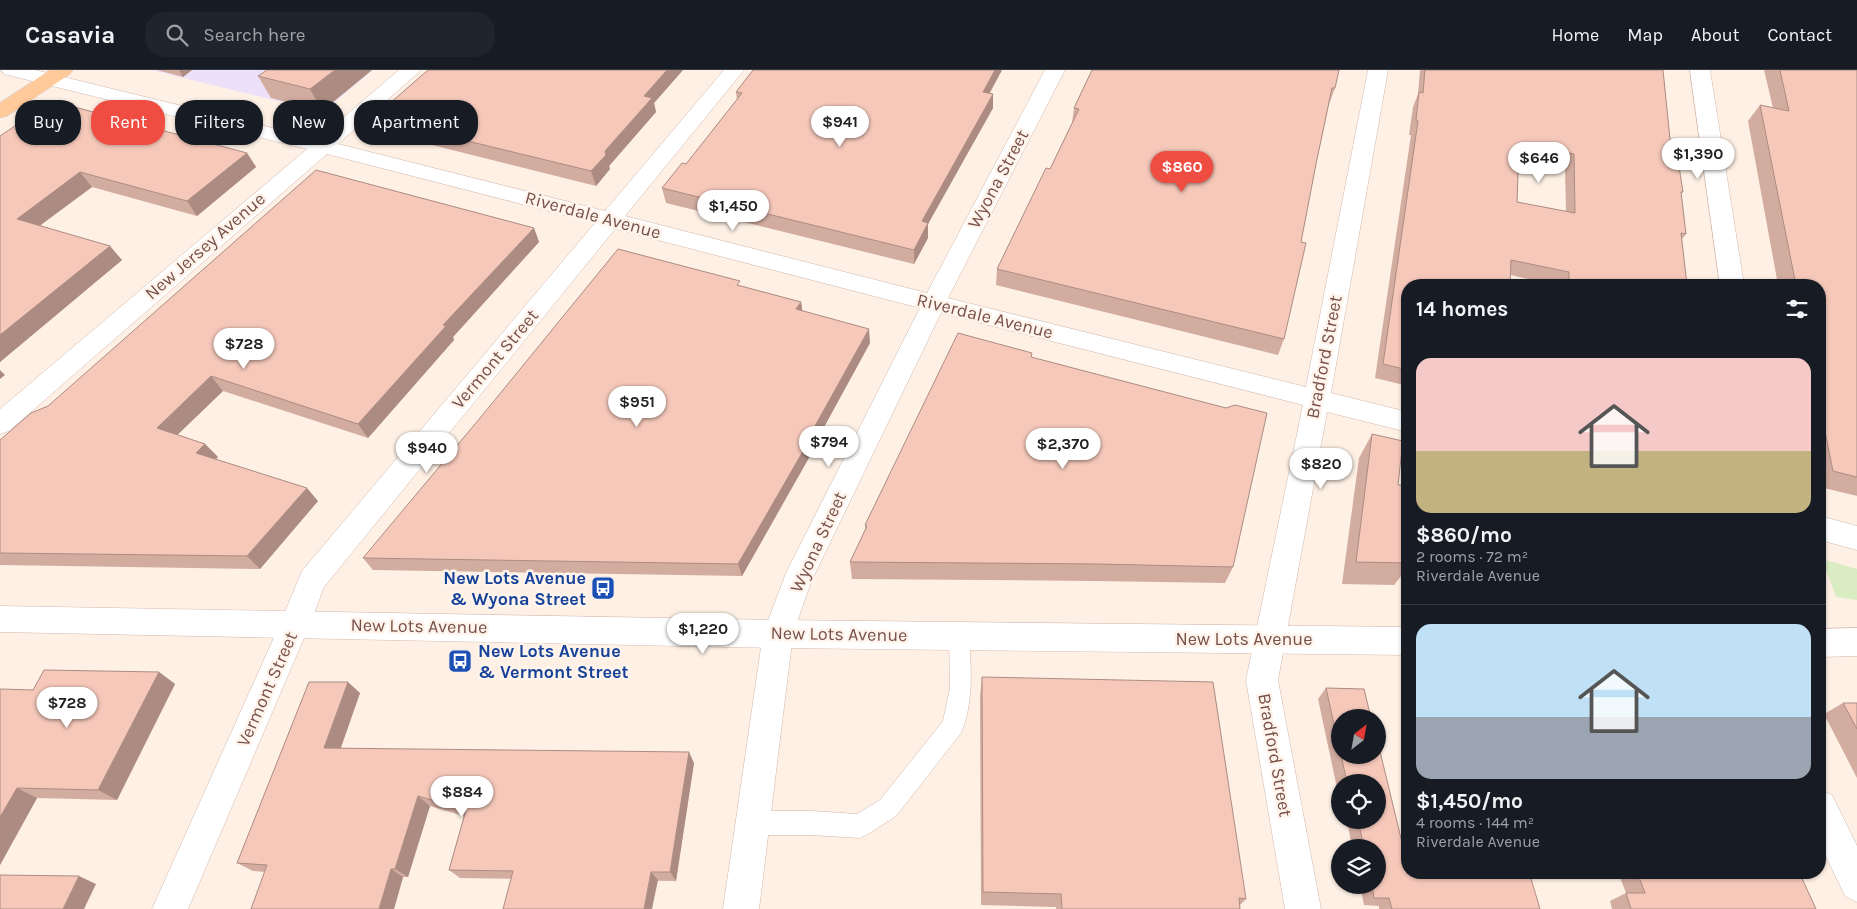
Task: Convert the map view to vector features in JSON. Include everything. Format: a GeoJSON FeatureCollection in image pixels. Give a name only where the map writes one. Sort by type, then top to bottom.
{"type":"FeatureCollection","features":[{"type":"Feature","properties":{"kind":"main road"},"geometry":{"type":"LineString","coordinates":[[0,112],[56,75]]}},
{"type":"Feature","properties":{"kind":"street","name":"Riverdale Avenue"},"geometry":{"type":"LineString","coordinates":[[10,70],[56,75],[322,146],[934,304],[1401,420]]}},
{"type":"Feature","properties":{"kind":"street","name":"New Jersey Avenue"},"geometry":{"type":"LineString","coordinates":[[0,424],[411,70]]}},
{"type":"Feature","properties":{"kind":"street","name":"Vermont Street"},"geometry":{"type":"LineString","coordinates":[[170,909],[296,624],[312,580],[734,70]]}},
{"type":"Feature","properties":{"kind":"street","name":"Wyona Street"},"geometry":{"type":"LineString","coordinates":[[741,909],[778,634],[796,582],[934,304],[1055,70]]}},
{"type":"Feature","properties":{"kind":"street","name":"Bradford Street"},"geometry":{"type":"LineString","coordinates":[[1303,909],[1262,680],[1317,399],[1378,70]]}},
{"type":"Feature","properties":{"kind":"street"},"geometry":{"type":"LineString","coordinates":[[1700,70],[1731,279]]}},
{"type":"Feature","properties":{"kind":"street"},"geometry":{"type":"LineString","coordinates":[[1826,530],[1857,538]]}},
{"type":"Feature","properties":{"kind":"street","name":"New Lots Avenue"},"geometry":{"type":"LineString","coordinates":[[0,619],[778,634],[1401,641]]}},
{"type":"Feature","properties":{"kind":"street"},"geometry":{"type":"LineString","coordinates":[[1826,643],[1857,642]]}},
{"type":"Feature","properties":{"kind":"street"},"geometry":{"type":"LineString","coordinates":[[1826,819],[1857,884]]}},
{"type":"Feature","properties":{"kind":"lane"},"geometry":{"type":"LineString","coordinates":[[753,823],[812,823],[860,826],[888,808],[953,726],[961,688],[959,636]]}},
{"type":"Feature","properties":{"kind":"shaded area"},"geometry":{"type":"Polygon","coordinates":[[[151,70],[373,70],[337,100],[274,100],[151,70]]]}},
{"type":"Feature","properties":{"kind":"green space"},"geometry":{"type":"Polygon","coordinates":[[[1826,560],[1857,569],[1857,600],[1836,597],[1826,570],[1826,560]]]}},
{"type":"Feature","properties":{"kind":"building"},"geometry":{"type":"Polygon","coordinates":[[[267,70],[335,70],[310,89],[258,76],[267,70]]]}},
{"type":"Feature","properties":{"kind":"building"},"geometry":{"type":"Polygon","coordinates":[[[428,70],[667,70],[644,96],[652,98],[605,151],[606,155],[591,171],[478,144],[478,100],[394,100],[428,70]]]}},
{"type":"Feature","properties":{"kind":"building"},"geometry":{"type":"Polygon","coordinates":[[[753,70],[995,70],[983,92],[993,94],[922,221],[928,223],[914,250],[662,188],[682,163],[686,164],[742,93],[736,92],[753,70]]]}},
{"type":"Feature","properties":{"kind":"building"},"geometry":{"type":"Polygon","coordinates":[[[1092,70],[1339,70],[1335,88],[1332,88],[1316,164],[1301,242],[1306,243],[1284,339],[997,269],[1046,168],[1050,169],[1079,109],[1074,108],[1092,70]]]}},
{"type":"Feature","properties":{"kind":"building"},"geometry":{"type":"Polygon","coordinates":[[[1425,70],[1663,70],[1672,159],[1678,160],[1683,192],[1681,192],[1686,234],[1681,233],[1686,279],[1569,279],[1569,272],[1511,260],[1510,279],[1401,279],[1401,368],[1383,364],[1418,121],[1416,120],[1419,92],[1423,93],[1425,70]],[[1519,143],[1517,202],[1575,213],[1574,154],[1519,143]]]}},
{"type":"Feature","properties":{"kind":"building"},"geometry":{"type":"Polygon","coordinates":[[[1780,70],[1857,70],[1857,477],[1833,471],[1826,437],[1826,279],[1795,279],[1760,105],[1789,111],[1780,70]]]}},
{"type":"Feature","properties":{"kind":"building"},"geometry":{"type":"Polygon","coordinates":[[[81,109],[91,111],[91,145],[165,145],[165,131],[175,134],[175,145],[217,145],[247,153],[187,201],[80,172],[17,219],[110,246],[0,335],[0,136],[15,126],[15,145],[81,145],[81,109]]]}},
{"type":"Feature","properties":{"kind":"building"},"geometry":{"type":"Polygon","coordinates":[[[316,170],[534,228],[443,325],[446,326],[358,424],[211,376],[157,428],[205,444],[196,453],[307,488],[247,556],[0,553],[0,440],[31,413],[48,406],[316,170]]]}},
{"type":"Feature","properties":{"kind":"building"},"geometry":{"type":"Polygon","coordinates":[[[618,249],[740,281],[737,285],[801,302],[796,309],[869,329],[815,426],[817,427],[738,564],[363,558],[485,412],[618,249]]]}},
{"type":"Feature","properties":{"kind":"building"},"geometry":{"type":"Polygon","coordinates":[[[958,333],[1032,353],[1031,357],[1226,408],[1235,405],[1267,413],[1233,567],[850,562],[867,526],[865,525],[958,333]]]}},
{"type":"Feature","properties":{"kind":"building"},"geometry":{"type":"Polygon","coordinates":[[[1372,434],[1401,441],[1398,485],[1401,485],[1401,563],[1356,562],[1372,434]]]}},
{"type":"Feature","properties":{"kind":"building"},"geometry":{"type":"Polygon","coordinates":[[[44,670],[159,672],[98,790],[17,788],[0,817],[0,689],[33,690],[44,670]]]}},
{"type":"Feature","properties":{"kind":"building"},"geometry":{"type":"Polygon","coordinates":[[[982,677],[1213,682],[1246,899],[1239,898],[1240,909],[1062,909],[1061,894],[983,892],[982,677]]]}},
{"type":"Feature","properties":{"kind":"building"},"geometry":{"type":"Polygon","coordinates":[[[309,682],[348,682],[324,748],[689,752],[670,872],[651,872],[644,909],[503,909],[513,871],[449,870],[466,810],[418,796],[395,869],[391,869],[379,909],[251,909],[267,865],[237,863],[309,682]]]}},
{"type":"Feature","properties":{"kind":"building"},"geometry":{"type":"Polygon","coordinates":[[[1326,688],[1364,689],[1369,709],[1331,710],[1326,688]]]}},
{"type":"Feature","properties":{"kind":"building"},"geometry":{"type":"Polygon","coordinates":[[[1843,703],[1857,703],[1857,729],[1843,703]]]}},
{"type":"Feature","properties":{"kind":"building"},"geometry":{"type":"Polygon","coordinates":[[[1343,764],[1383,764],[1385,774],[1345,774],[1343,764]]]}},
{"type":"Feature","properties":{"kind":"building"},"geometry":{"type":"Polygon","coordinates":[[[1386,776],[1401,838],[1401,879],[1531,879],[1540,909],[1392,909],[1389,898],[1374,898],[1373,894],[1386,894],[1386,839],[1362,839],[1360,829],[1386,829],[1386,776]]]}},
{"type":"Feature","properties":{"kind":"building"},"geometry":{"type":"Polygon","coordinates":[[[0,875],[79,876],[63,909],[0,909],[0,875]]]}},
{"type":"Feature","properties":{"kind":"building"},"geometry":{"type":"Polygon","coordinates":[[[1640,879],[1802,879],[1816,909],[1631,909],[1626,893],[1645,893],[1640,879]]]}},
{"type":"Feature","properties":{"kind":"place","name":"New Lots Avenue & Wyona Street"},"geometry":{"type":"Point","coordinates":[603,588]}},
{"type":"Feature","properties":{"kind":"place","name":"New Lots Avenue & Vermont Street"},"geometry":{"type":"Point","coordinates":[460,661]}}]}
